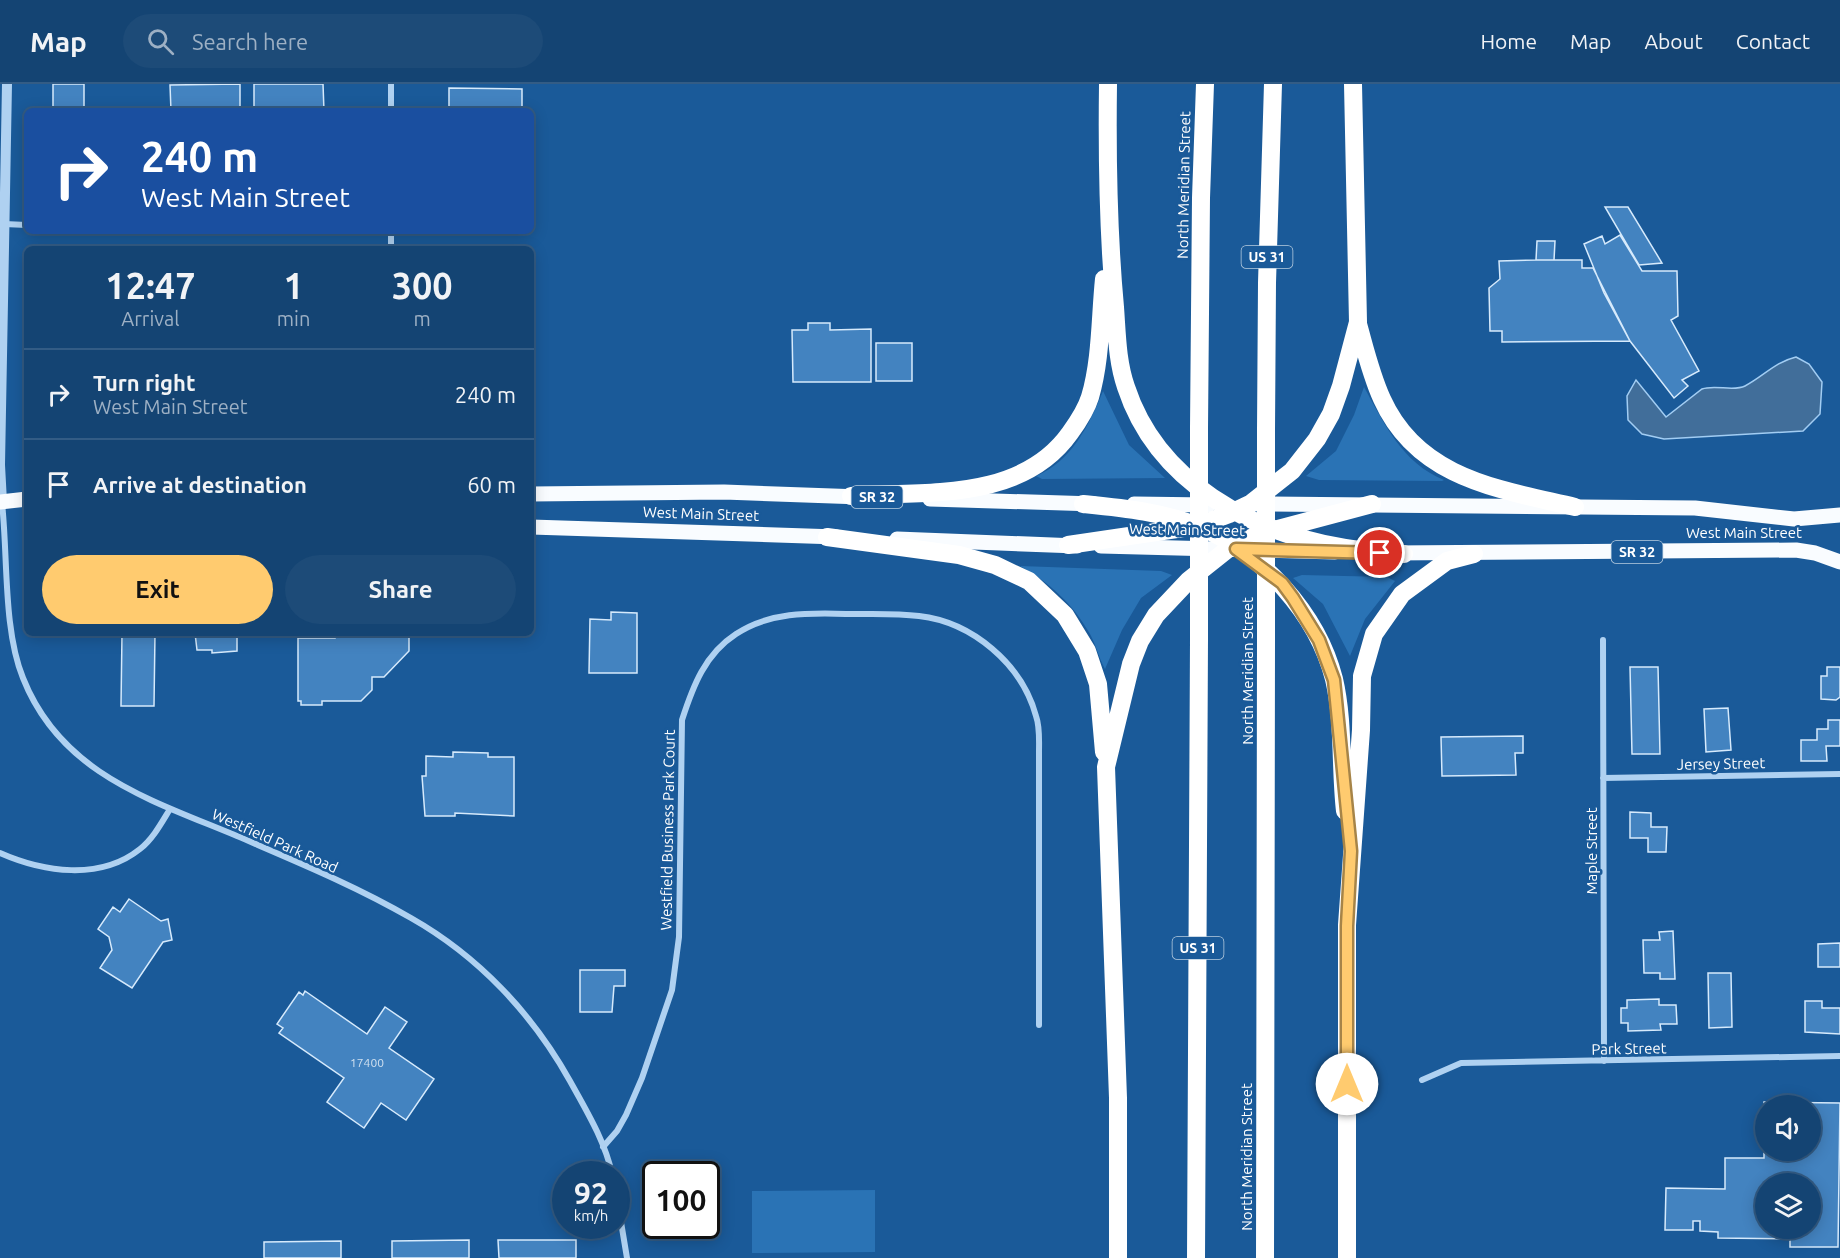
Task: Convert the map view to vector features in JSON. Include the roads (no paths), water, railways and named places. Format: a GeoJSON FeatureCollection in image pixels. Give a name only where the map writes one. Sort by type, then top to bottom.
{"type":"FeatureCollection","features":[{"type":"Feature","properties":{"kind":"highway"},"geometry":{"type":"LineString","coordinates":[[1108,84],[1108,232],[1118,347],[1126,389],[1150,438],[1173,467],[1274,530],[1346,548],[1404,554]]}},
{"type":"Feature","properties":{"kind":"highway","name":"North Meridian Street"},"geometry":{"type":"LineString","coordinates":[[1196,1258],[1200,198],[1205,84]]}},
{"type":"Feature","properties":{"kind":"highway","name":"North Meridian Street"},"geometry":{"type":"LineString","coordinates":[[1265,1258],[1267,249],[1273,84]]}},
{"type":"Feature","properties":{"kind":"highway"},"geometry":{"type":"LineString","coordinates":[[1353,84],[1358,322],[1373,379],[1383,401],[1392,418],[1420,450],[1462,478],[1575,507]]}},
{"type":"Feature","properties":{"kind":"highway"},"geometry":{"type":"LineString","coordinates":[[851,496],[985,488],[1025,472],[1058,449],[1083,413],[1094,383],[1108,232]]}},
{"type":"Feature","properties":{"kind":"highway"},"geometry":{"type":"LineString","coordinates":[[1068,545],[1197,526],[1236,507],[1296,467],[1317,439],[1334,405],[1358,322]]}},
{"type":"Feature","properties":{"kind":"highway"},"geometry":{"type":"LineString","coordinates":[[1083,504],[1143,512],[1197,526],[1282,583],[1312,627],[1325,653],[1334,680],[1339,712],[1344,798],[1351,851]]}},
{"type":"Feature","properties":{"kind":"highway"},"geometry":{"type":"LineString","coordinates":[[1106,767],[1131,664],[1148,626],[1174,594],[1232,548],[1274,530],[1372,504]]}},
{"type":"Feature","properties":{"kind":"highway"},"geometry":{"type":"LineString","coordinates":[[827,537],[959,555],[995,564],[1029,580],[1065,615],[1078,633],[1093,665],[1098,684],[1106,767],[1119,1098],[1118,1258]]}},
{"type":"Feature","properties":{"kind":"highway"},"geometry":{"type":"LineString","coordinates":[[1347,1258],[1347,926],[1361,730],[1362,675],[1374,634],[1389,608],[1412,585],[1447,561],[1474,554]]}},
{"type":"Feature","properties":{"kind":"main road","name":"West Main Street"},"geometry":{"type":"LineString","coordinates":[[534,494],[724,492],[1236,507],[1372,504],[1695,508],[1794,519],[1840,515]]}},
{"type":"Feature","properties":{"kind":"main road"},"geometry":{"type":"LineString","coordinates":[[1,502],[24,499]]}},
{"type":"Feature","properties":{"kind":"main road"},"geometry":{"type":"LineString","coordinates":[[1,502],[24,510]]}},
{"type":"Feature","properties":{"kind":"main road","name":"West Main Street"},"geometry":{"type":"LineString","coordinates":[[534,526],[1404,554],[1796,550],[1815,552],[1840,562]]}},
{"type":"Feature","properties":{"kind":"street"},"geometry":{"type":"LineString","coordinates":[[391,84],[391,108]]}},
{"type":"Feature","properties":{"kind":"street"},"geometry":{"type":"LineString","coordinates":[[1,502],[2,224],[7,85]]}},
{"type":"Feature","properties":{"kind":"street"},"geometry":{"type":"LineString","coordinates":[[2,224],[24,225]]}},
{"type":"Feature","properties":{"kind":"street","name":"Westfield Park Road"},"geometry":{"type":"LineString","coordinates":[[1,502],[11,622],[22,677],[56,733],[78,757],[124,788],[272,851],[390,907],[411,918],[475,963],[521,1009],[542,1037],[560,1064],[603,1147],[608,1161]]}},
{"type":"Feature","properties":{"kind":"street","name":"Westfield Business Park Court"},"geometry":{"type":"LineString","coordinates":[[603,1147],[617,1131],[626,1115],[642,1078],[672,990],[679,937],[682,720],[692,689],[710,656],[736,634],[761,621],[792,614],[818,613],[919,616],[949,623],[977,636],[997,654],[1028,691],[1037,718],[1039,752],[1039,1025]]}},
{"type":"Feature","properties":{"kind":"street","name":"Maple Street"},"geometry":{"type":"LineString","coordinates":[[1603,640],[1604,1061]]}},
{"type":"Feature","properties":{"kind":"street","name":"Jersey Street"},"geometry":{"type":"LineString","coordinates":[[1603,778],[1840,774]]}},
{"type":"Feature","properties":{"kind":"street"},"geometry":{"type":"LineString","coordinates":[[0,853],[27,865],[55,869],[101,867],[127,858],[142,848],[170,809]]}},
{"type":"Feature","properties":{"kind":"street","name":"Park Street"},"geometry":{"type":"LineString","coordinates":[[1422,1080],[1461,1063],[1840,1056]]}},
{"type":"Feature","properties":{"kind":"street"},"geometry":{"type":"LineString","coordinates":[[624,1239],[627,1258]]}}]}
